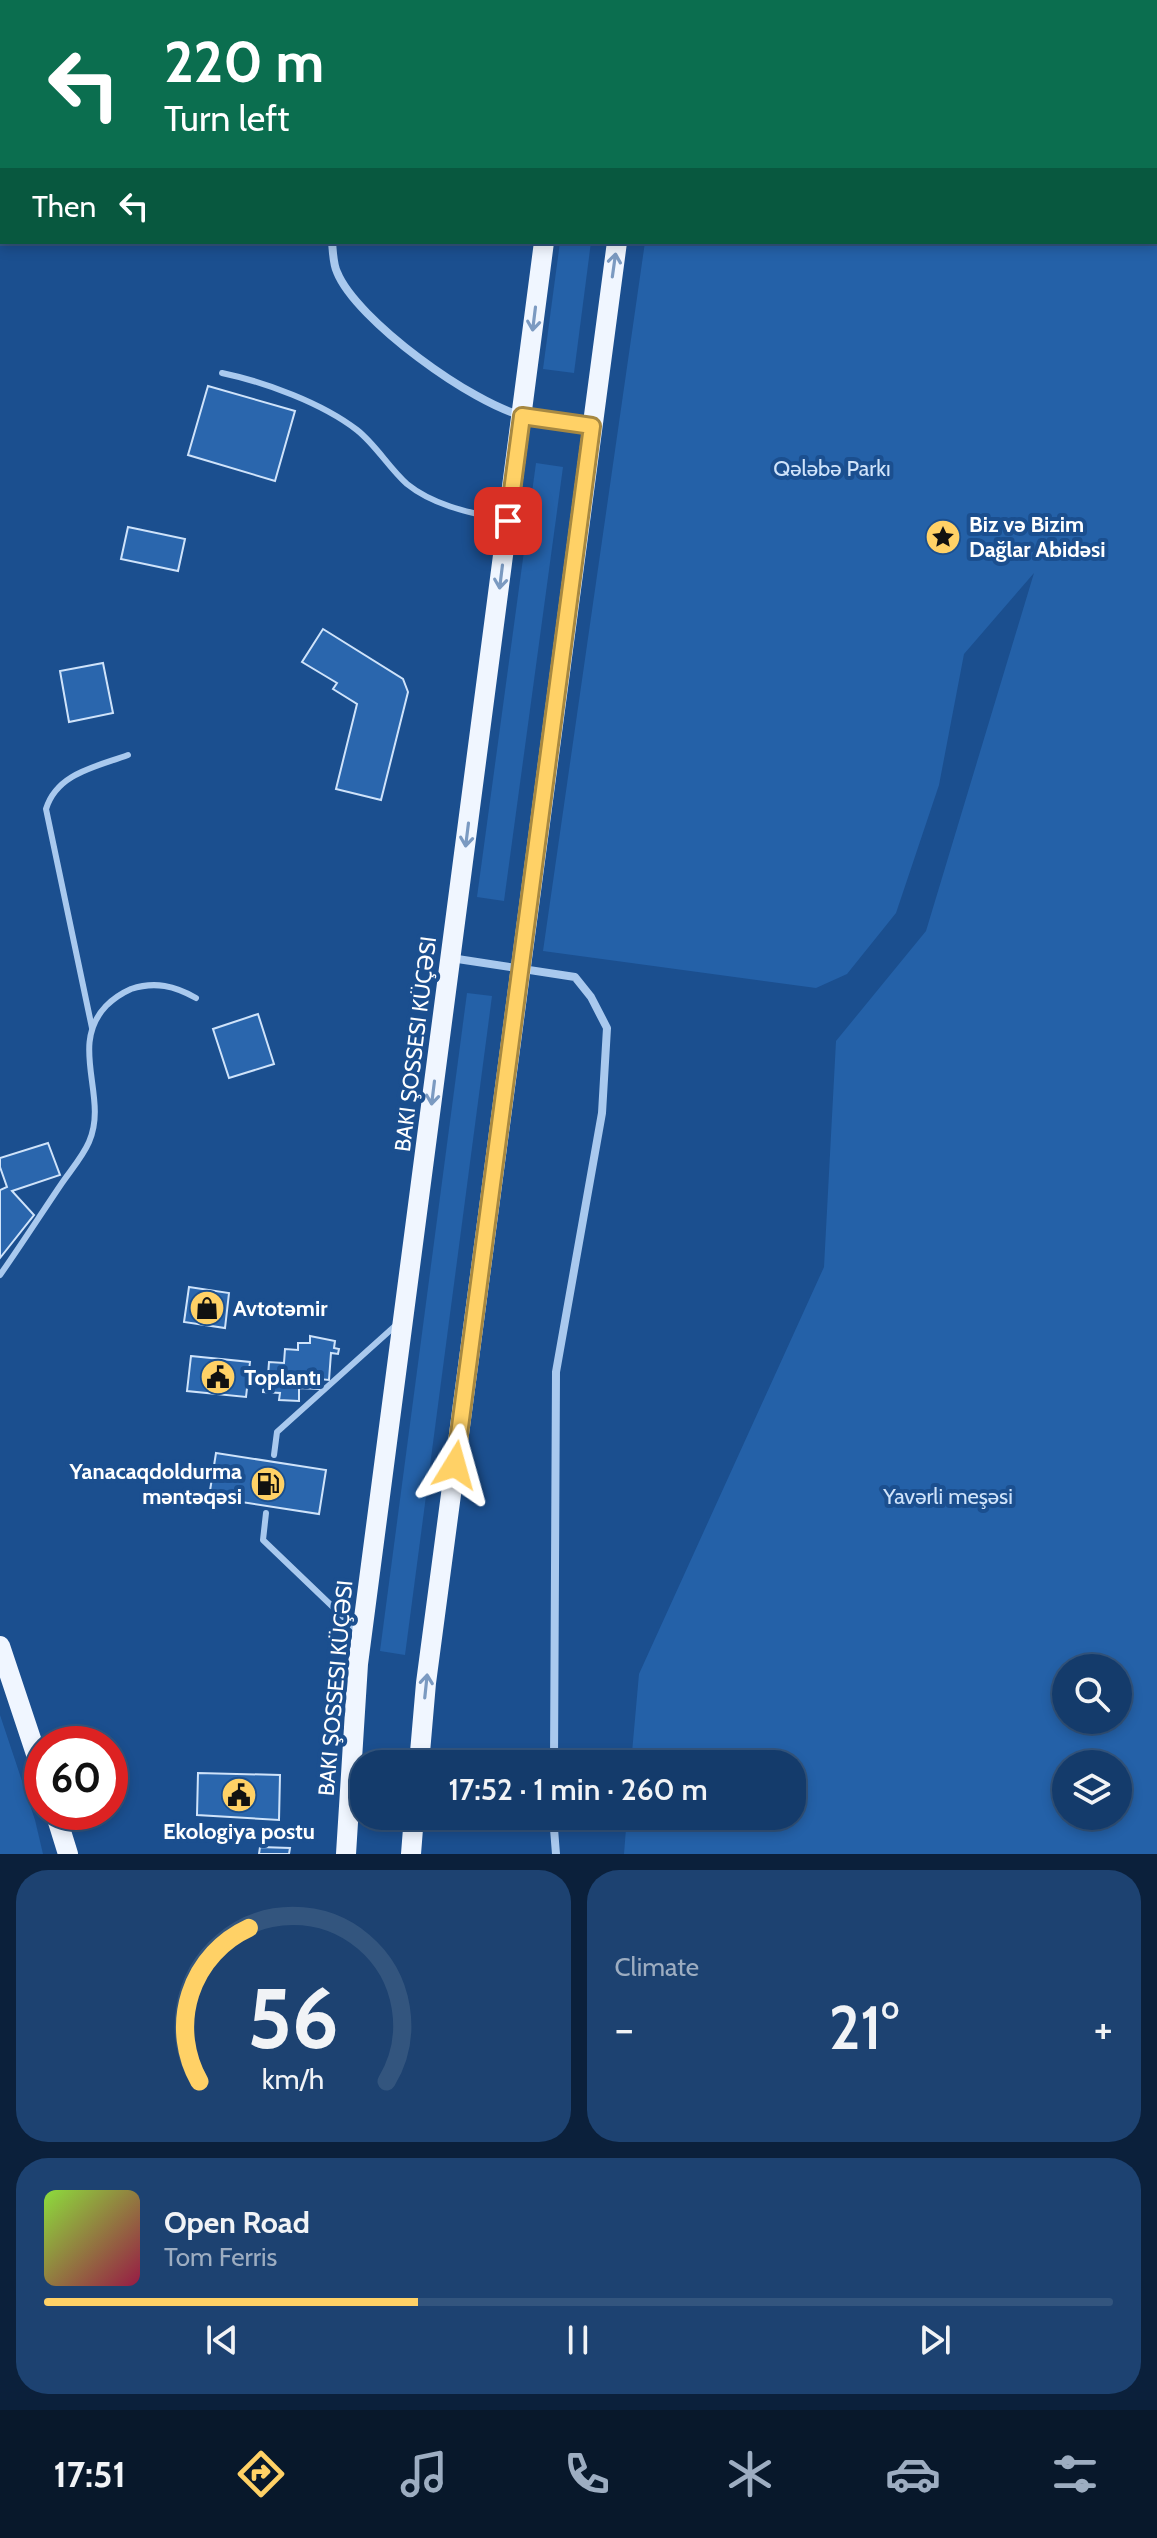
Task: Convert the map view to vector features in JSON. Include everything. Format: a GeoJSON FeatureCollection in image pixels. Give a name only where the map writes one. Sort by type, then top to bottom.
{"type":"FeatureCollection","features":[{"type":"Feature","properties":{"kind":"main road"},"geometry":{"type":"LineString","coordinates":[[346,1854],[362,1635],[544,244]]}},
{"type":"Feature","properties":{"kind":"main road"},"geometry":{"type":"LineString","coordinates":[[420,1750],[426,1683],[617,244]]}},
{"type":"Feature","properties":{"kind":"main road"},"geometry":{"type":"LineString","coordinates":[[0,1646],[27,1726]]}},
{"type":"Feature","properties":{"kind":"main road"},"geometry":{"type":"LineString","coordinates":[[60,1830],[68,1854]]}},
{"type":"Feature","properties":{"kind":"main road"},"geometry":{"type":"LineString","coordinates":[[411,1854],[413,1830]]}},
{"type":"Feature","properties":{"kind":"street"},"geometry":{"type":"LineString","coordinates":[[332,244],[336,272],[356,301],[399,344],[437,372],[522,416],[592,426]]}},
{"type":"Feature","properties":{"kind":"street"},"geometry":{"type":"LineString","coordinates":[[451,958],[575,977],[591,997],[607,1028],[602,1113],[556,1372],[554,1750]]}},
{"type":"Feature","properties":{"kind":"street"},"geometry":{"type":"LineString","coordinates":[[554,1830],[556,1854]]}},
{"type":"Feature","properties":{"kind":"lane"},"geometry":{"type":"LineString","coordinates":[[222,373],[249,379],[335,415],[359,432],[408,485],[447,506],[508,521]]}},
{"type":"Feature","properties":{"kind":"lane"},"geometry":{"type":"LineString","coordinates":[[92,1028],[46,809],[50,795],[60,783],[128,755]]}},
{"type":"Feature","properties":{"kind":"lane"},"geometry":{"type":"LineString","coordinates":[[0,1275],[89,1143],[96,1112],[88,1046],[100,1013],[112,1000],[128,990],[145,985],[163,985],[196,998]]}},
{"type":"Feature","properties":{"kind":"lane"},"geometry":{"type":"LineString","coordinates":[[274,1455],[277,1432],[404,1318]]}},
{"type":"Feature","properties":{"kind":"lane"},"geometry":{"type":"LineString","coordinates":[[266,1513],[263,1540],[362,1635]]}},
{"type":"Feature","properties":{"kind":"lane"},"geometry":{"type":"LineString","coordinates":[[56,1854],[58,1830]]}},
{"type":"Feature","properties":{"kind":"green space"},"geometry":{"type":"Polygon","coordinates":[[[560,244],[591,244],[574,373],[543,369],[560,244]]]}},
{"type":"Feature","properties":{"kind":"green space"},"geometry":{"type":"Polygon","coordinates":[[[645,244],[1157,244],[1157,1854],[624,1854],[626,1830],[806,1830],[806,1750],[632,1750],[639,1674],[824,1267],[836,1041],[926,931],[1034,573],[964,654],[939,785],[896,913],[847,974],[816,988],[543,951],[645,244]]]}},
{"type":"Feature","properties":{"kind":"green space"},"geometry":{"type":"Polygon","coordinates":[[[536,463],[563,467],[504,901],[477,897],[536,463]]]}},
{"type":"Feature","properties":{"kind":"green space"},"geometry":{"type":"Polygon","coordinates":[[[467,993],[492,996],[405,1655],[380,1651],[467,993]]]}},
{"type":"Feature","properties":{"kind":"green space"},"geometry":{"type":"Polygon","coordinates":[[[0,1715],[24,1787],[24,1830],[37,1830],[43,1854],[0,1854],[0,1715]]]}},
{"type":"Feature","properties":{"kind":"building"},"geometry":{"type":"Polygon","coordinates":[[[208,386],[295,411],[275,481],[188,455],[208,386]]]}},
{"type":"Feature","properties":{"kind":"building"},"geometry":{"type":"Polygon","coordinates":[[[128,527],[185,539],[178,571],[121,559],[128,527]]]}},
{"type":"Feature","properties":{"kind":"building"},"geometry":{"type":"Polygon","coordinates":[[[323,629],[403,679],[408,692],[381,800],[336,789],[357,704],[333,689],[337,683],[302,662],[323,629]]]}},
{"type":"Feature","properties":{"kind":"building"},"geometry":{"type":"Polygon","coordinates":[[[103,663],[113,713],[69,722],[60,671],[103,663]]]}},
{"type":"Feature","properties":{"kind":"building"},"geometry":{"type":"Polygon","coordinates":[[[258,1014],[274,1064],[229,1078],[213,1029],[258,1014]]]}},
{"type":"Feature","properties":{"kind":"building"},"geometry":{"type":"Polygon","coordinates":[[[48,1143],[60,1175],[12,1191],[34,1215],[0,1258],[0,1190],[7,1187],[0,1158],[48,1143]]]}},
{"type":"Feature","properties":{"kind":"building","name":"Avtotəmir"},"geometry":{"type":"Polygon","coordinates":[[[189,1287],[229,1293],[225,1328],[184,1322],[189,1287]]]}},
{"type":"Feature","properties":{"kind":"building"},"geometry":{"type":"Polygon","coordinates":[[[310,1336],[335,1341],[334,1348],[339,1349],[338,1354],[331,1353],[329,1380],[319,1379],[319,1389],[299,1388],[299,1401],[279,1400],[280,1393],[263,1392],[269,1362],[284,1363],[285,1349],[298,1350],[298,1343],[310,1343],[310,1336]]]}},
{"type":"Feature","properties":{"kind":"building","name":"Toplantı"},"geometry":{"type":"Polygon","coordinates":[[[191,1356],[250,1362],[246,1397],[187,1391],[191,1356]]]}},
{"type":"Feature","properties":{"kind":"building","name":"Yanacaqdoldurma məntəqəsi"},"geometry":{"type":"Polygon","coordinates":[[[216,1453],[326,1470],[319,1514],[209,1497],[216,1453]]]}},
{"type":"Feature","properties":{"kind":"building","name":"Ekologiya postu"},"geometry":{"type":"Polygon","coordinates":[[[198,1773],[280,1775],[279,1820],[197,1815],[198,1773]]]}},
{"type":"Feature","properties":{"kind":"building"},"geometry":{"type":"Polygon","coordinates":[[[260,1847],[290,1848],[289,1854],[259,1854],[260,1847]]]}},
{"type":"Feature","properties":{"kind":"place","name":"Biz və Bizim Dağlar Abidəsi"},"geometry":{"type":"Point","coordinates":[943,537]}},
{"type":"Feature","properties":{"kind":"place","name":"Avtotəmir"},"geometry":{"type":"Point","coordinates":[207,1308]}},
{"type":"Feature","properties":{"kind":"place","name":"Toplantı"},"geometry":{"type":"Point","coordinates":[218,1377]}},
{"type":"Feature","properties":{"kind":"place","name":"Yanacaqdoldurma məntəqəsi"},"geometry":{"type":"Point","coordinates":[268,1484]}},
{"type":"Feature","properties":{"kind":"place","name":"Ekologiya postu"},"geometry":{"type":"Point","coordinates":[239,1795]}},
{"type":"Feature","properties":{"kind":"route"},"geometry":{"type":"LineString","coordinates":[[455,1465],[592,426],[522,416],[508,521]]}},
{"type":"Feature","properties":{"kind":"park label","name":"Qələbə Parkı"},"geometry":{"type":"Point","coordinates":[832,468]}},
{"type":"Feature","properties":{"kind":"park label","name":"Yavərli meşəsi"},"geometry":{"type":"Point","coordinates":[948,1496]}}]}
